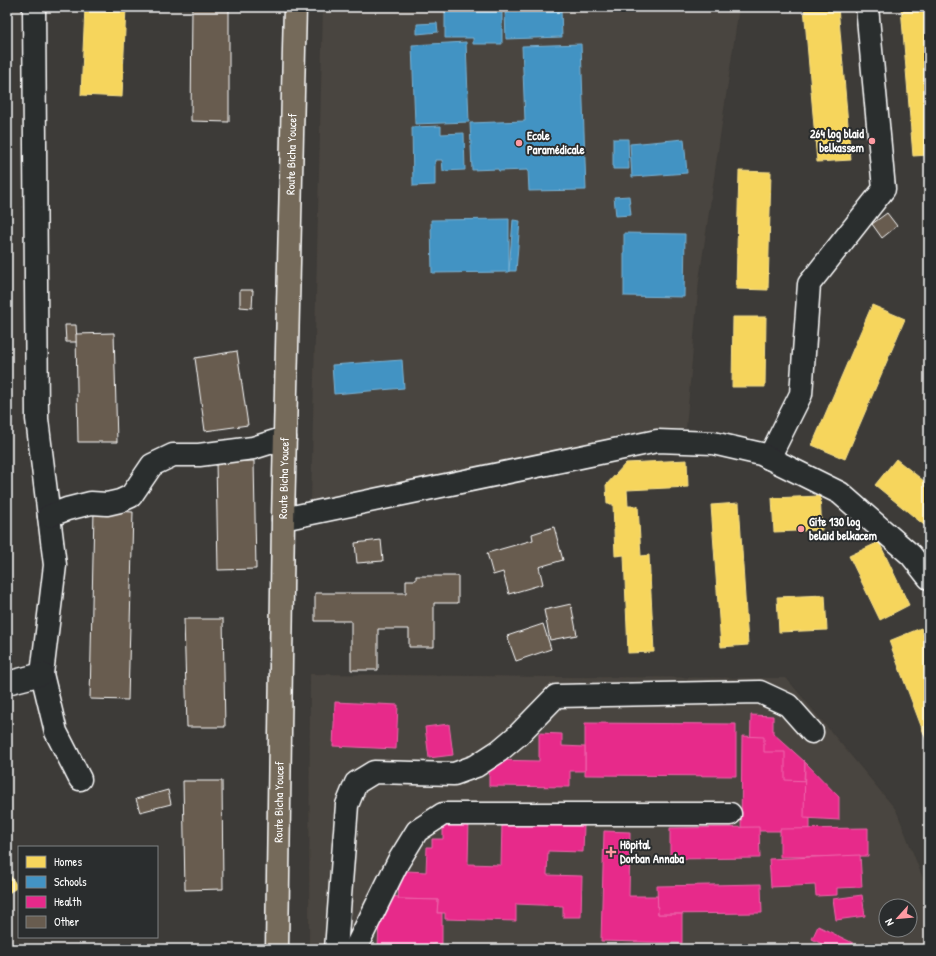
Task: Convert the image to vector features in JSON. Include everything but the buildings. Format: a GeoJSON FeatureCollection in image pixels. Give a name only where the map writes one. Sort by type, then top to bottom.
{"type":"FeatureCollection","features":[{"type":"Feature","properties":{"kind":"main road","name":"Route Bicha Youcef"},"geometry":{"type":"LineString","coordinates":[[277,949],[283,519],[295,7]]}},
{"type":"Feature","properties":{"kind":"street"},"geometry":{"type":"LineString","coordinates":[[34,7],[37,420],[55,565],[42,674],[56,732],[80,779]]}},
{"type":"Feature","properties":{"kind":"street"},"geometry":{"type":"LineString","coordinates":[[769,458],[801,394],[809,284],[884,188],[867,7]]}},
{"type":"Feature","properties":{"kind":"street"},"geometry":{"type":"LineString","coordinates":[[49,516],[91,503],[107,504],[120,501],[131,496],[152,465],[173,455],[199,455],[253,448],[285,438]]}},
{"type":"Feature","properties":{"kind":"street"},"geometry":{"type":"LineString","coordinates":[[283,519],[657,442],[713,443],[761,454],[840,493],[911,555],[929,578]]}},
{"type":"Feature","properties":{"kind":"street"},"geometry":{"type":"LineString","coordinates":[[7,683],[42,674]]}},
{"type":"Feature","properties":{"kind":"street"},"geometry":{"type":"LineString","coordinates":[[336,949],[347,805],[356,783],[374,772],[454,774],[476,766],[499,752],[556,696],[760,692],[788,705],[812,732]]}},
{"type":"Feature","properties":{"kind":"street"},"geometry":{"type":"LineString","coordinates":[[355,949],[398,862],[417,831],[443,814],[730,814]]}},
{"type":"Feature","properties":{"kind":"shaded area","name":"Ecole Paramédicale"},"geometry":{"type":"Polygon","coordinates":[[[323,7],[739,7],[699,280],[686,428],[311,502],[323,7]]]}},
{"type":"Feature","properties":{"kind":"shaded area","name":"Hôpital Dorban Annaba"},"geometry":{"type":"Polygon","coordinates":[[[310,674],[786,678],[896,810],[929,894],[929,949],[309,949],[310,674]]]}},
{"type":"Feature","properties":{"kind":"place","name":"264 log blaid belkassem"},"geometry":{"type":"Point","coordinates":[872,141]}},
{"type":"Feature","properties":{"kind":"place","name":"Ecole Paramédicale"},"geometry":{"type":"Point","coordinates":[519,143]}},
{"type":"Feature","properties":{"kind":"place","name":"Gite 130 log belaid belkacem"},"geometry":{"type":"Point","coordinates":[801,529]}},
{"type":"Feature","properties":{"kind":"place","name":"Hôpital Dorban Annaba"},"geometry":{"type":"Point","coordinates":[611,852]}}]}
